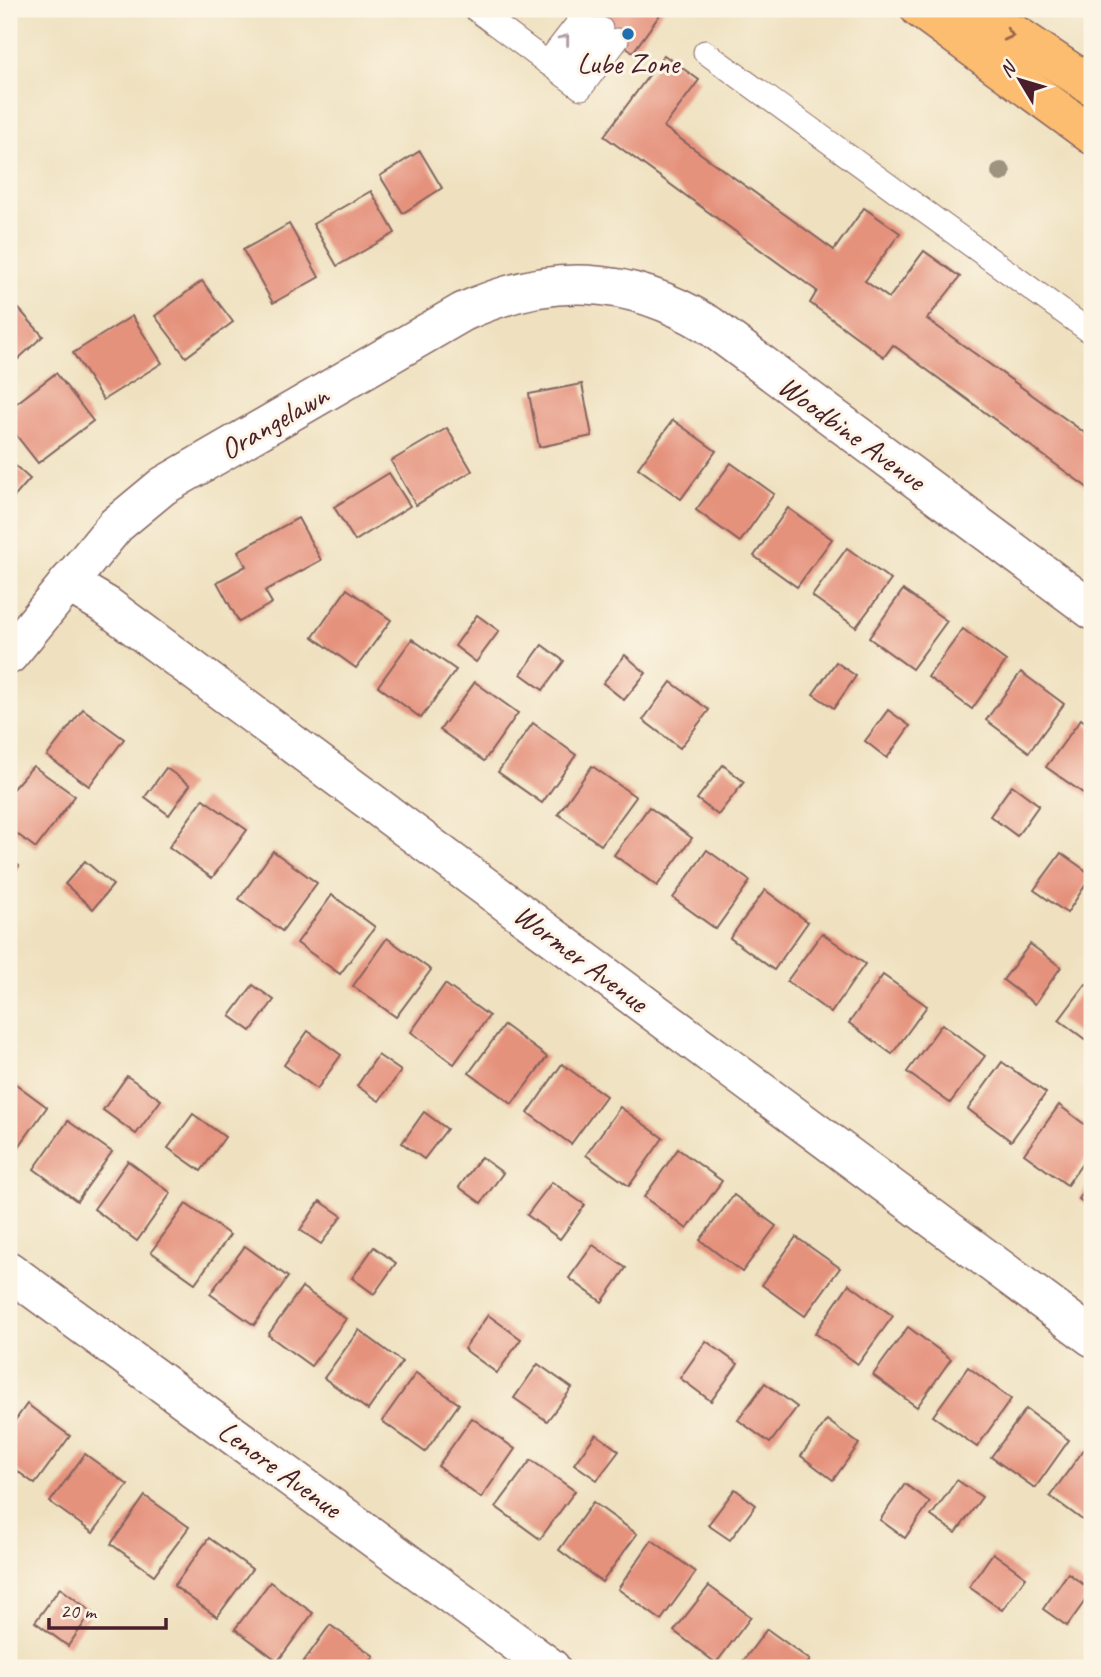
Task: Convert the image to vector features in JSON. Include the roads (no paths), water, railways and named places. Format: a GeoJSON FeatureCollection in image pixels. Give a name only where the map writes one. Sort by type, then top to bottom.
{"type":"FeatureCollection","features":[{"type":"Feature","properties":{"kind":"main road"},"geometry":{"type":"LineString","coordinates":[[931,17],[1016,35],[1092,86]]}},
{"type":"Feature","properties":{"kind":"main road"},"geometry":{"type":"LineString","coordinates":[[931,17],[1092,135]]}},
{"type":"Feature","properties":{"kind":"street","name":"Orangelawn"},"geometry":{"type":"LineString","coordinates":[[9,654],[116,525],[163,486],[463,312],[491,299],[529,288],[558,284],[598,284]]}},
{"type":"Feature","properties":{"kind":"street","name":"Woodbine Avenue"},"geometry":{"type":"LineString","coordinates":[[598,284],[656,298],[709,325],[1092,610]]}},
{"type":"Feature","properties":{"kind":"street","name":"Wormer Avenue"},"geometry":{"type":"LineString","coordinates":[[68,583],[119,614],[1092,1337]]}},
{"type":"Feature","properties":{"kind":"street","name":"Lenore Avenue"},"geometry":{"type":"LineString","coordinates":[[9,1270],[551,1668]]}},
{"type":"Feature","properties":{"kind":"lane"},"geometry":{"type":"LineString","coordinates":[[475,9],[581,88],[601,28],[556,69]]}},
{"type":"Feature","properties":{"kind":"lane"},"geometry":{"type":"LineString","coordinates":[[705,52],[1092,333]]}},
{"type":"Feature","properties":{"kind":"place","name":"Lube Zone"},"geometry":{"type":"Point","coordinates":[628,34]}}]}
